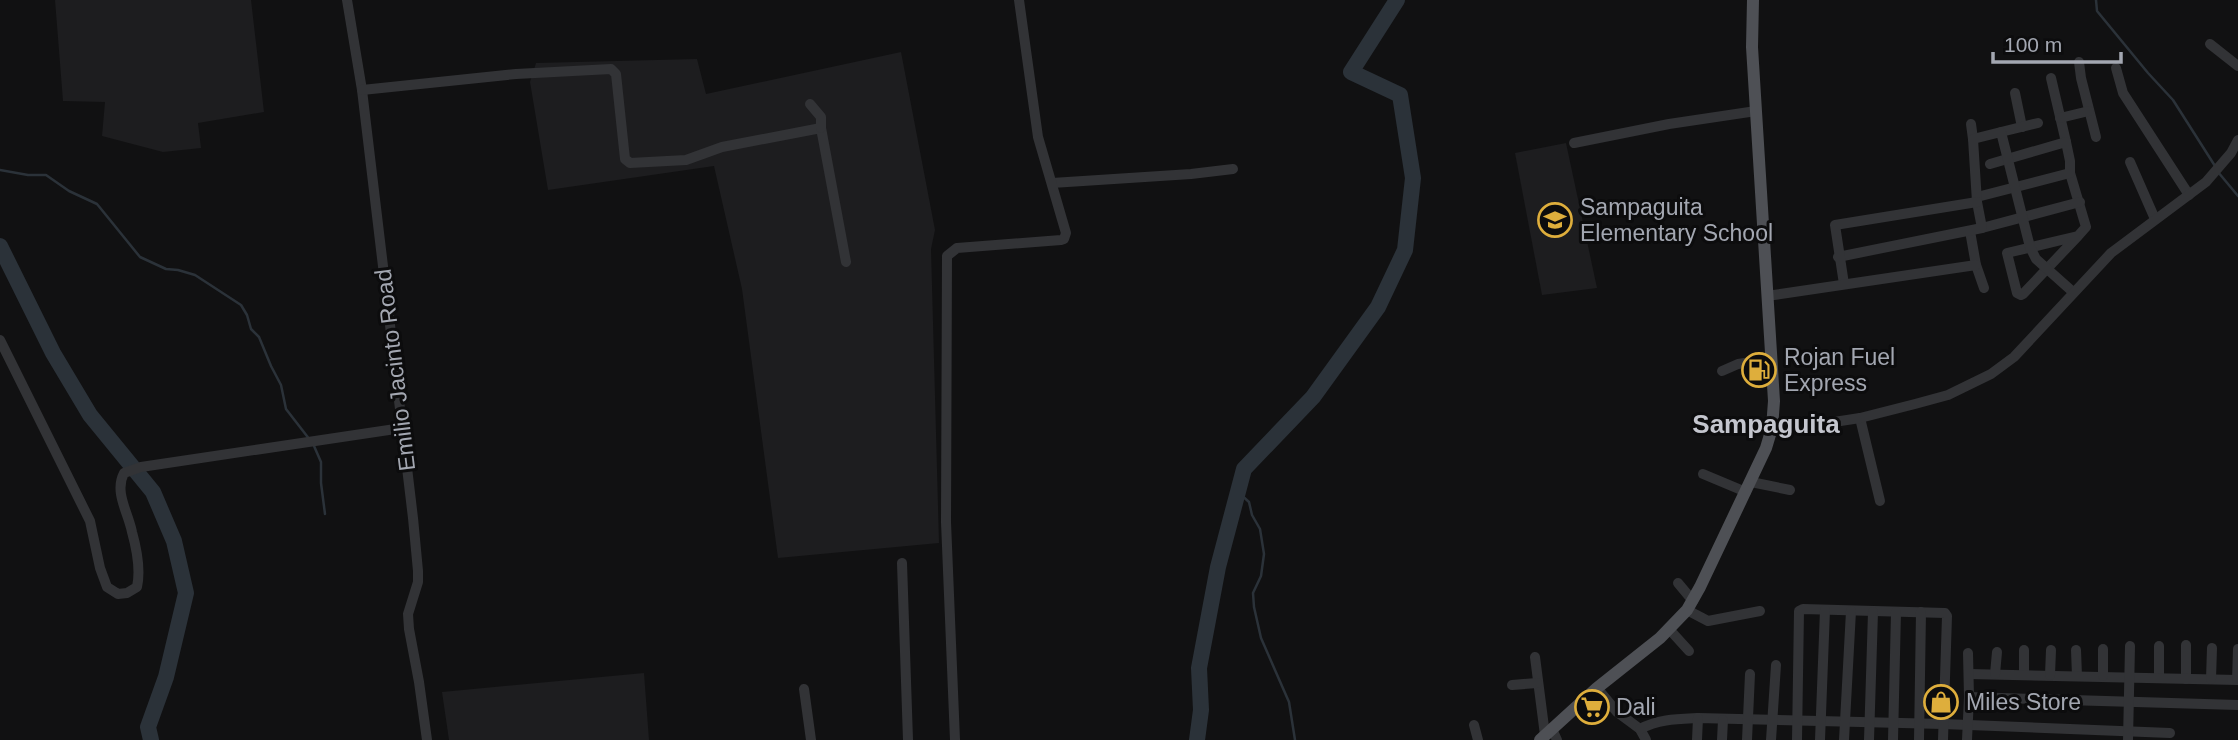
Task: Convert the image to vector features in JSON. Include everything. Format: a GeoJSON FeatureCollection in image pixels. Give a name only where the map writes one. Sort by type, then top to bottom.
{"type":"FeatureCollection","features":[{"type":"Feature","properties":{"kind":"main road"},"geometry":{"type":"LineString","coordinates":[[1549,736],[1597,688],[1669,629],[1690,605],[1749,487],[1772,428],[1774,401],[1752,47],[1753,0]]}},
{"type":"Feature","properties":{"kind":"street","name":"Emilio Jacinto Road"},"geometry":{"type":"LineString","coordinates":[[347,0],[362,90],[418,571],[418,582],[408,614],[427,740]]}},
{"type":"Feature","properties":{"kind":"street"},"geometry":{"type":"LineString","coordinates":[[955,740],[946,522],[947,256],[957,248],[1064,239],[1066,233],[1038,137],[1019,0]]}},
{"type":"Feature","properties":{"kind":"street"},"geometry":{"type":"LineString","coordinates":[[2210,44],[2238,66]]}},
{"type":"Feature","properties":{"kind":"street"},"geometry":{"type":"LineString","coordinates":[[2078,62],[2096,137]]}},
{"type":"Feature","properties":{"kind":"street"},"geometry":{"type":"LineString","coordinates":[[2116,68],[2123,93],[2189,195]]}},
{"type":"Feature","properties":{"kind":"street"},"geometry":{"type":"LineString","coordinates":[[362,90],[516,74],[611,69],[617,74],[625,159],[630,163],[686,160],[722,147],[821,128]]}},
{"type":"Feature","properties":{"kind":"street"},"geometry":{"type":"LineString","coordinates":[[2051,78],[2070,161],[2070,173],[2086,227],[2078,236],[2046,270],[2021,295],[2017,293],[2007,253],[2078,236]]}},
{"type":"Feature","properties":{"kind":"street"},"geometry":{"type":"LineString","coordinates":[[2015,93],[2022,127]]}},
{"type":"Feature","properties":{"kind":"street"},"geometry":{"type":"LineString","coordinates":[[810,104],[821,117],[846,262]]}},
{"type":"Feature","properties":{"kind":"street"},"geometry":{"type":"LineString","coordinates":[[1574,143],[1669,124],[1756,111]]}},
{"type":"Feature","properties":{"kind":"street"},"geometry":{"type":"LineString","coordinates":[[2060,118],[2089,111]]}},
{"type":"Feature","properties":{"kind":"street"},"geometry":{"type":"LineString","coordinates":[[1973,139],[2038,122]]}},
{"type":"Feature","properties":{"kind":"street"},"geometry":{"type":"LineString","coordinates":[[1971,124],[1982,228]]}},
{"type":"Feature","properties":{"kind":"street"},"geometry":{"type":"LineString","coordinates":[[2001,132],[2030,247],[2046,270],[2073,292]]}},
{"type":"Feature","properties":{"kind":"street"},"geometry":{"type":"LineString","coordinates":[[1772,428],[1782,430],[1860,418],[1948,395],[1991,374],[2014,357],[2111,253],[2189,195],[2217,169],[2238,140]]}},
{"type":"Feature","properties":{"kind":"street"},"geometry":{"type":"LineString","coordinates":[[1990,164],[2066,142]]}},
{"type":"Feature","properties":{"kind":"street"},"geometry":{"type":"LineString","coordinates":[[2130,162],[2155,219]]}},
{"type":"Feature","properties":{"kind":"street"},"geometry":{"type":"LineString","coordinates":[[1052,183],[1233,169]]}},
{"type":"Feature","properties":{"kind":"street"},"geometry":{"type":"LineString","coordinates":[[1843,285],[1834,228],[1836,224],[1977,200],[2070,173]]}},
{"type":"Feature","properties":{"kind":"street"},"geometry":{"type":"LineString","coordinates":[[1838,257],[1970,231],[2080,202]]}},
{"type":"Feature","properties":{"kind":"street"},"geometry":{"type":"LineString","coordinates":[[1970,231],[1976,265],[1984,288]]}},
{"type":"Feature","properties":{"kind":"street"},"geometry":{"type":"LineString","coordinates":[[1767,296],[1976,265]]}},
{"type":"Feature","properties":{"kind":"street"},"geometry":{"type":"LineString","coordinates":[[0,340],[90,521],[107,587],[118,594],[127,593],[137,587],[140,573],[132,531],[121,498],[120,482],[124,473],[135,468],[402,428]]}},
{"type":"Feature","properties":{"kind":"street"},"geometry":{"type":"LineString","coordinates":[[1722,371],[1738,364],[1772,359]]}},
{"type":"Feature","properties":{"kind":"street"},"geometry":{"type":"LineString","coordinates":[[1860,418],[1880,501]]}},
{"type":"Feature","properties":{"kind":"street"},"geometry":{"type":"LineString","coordinates":[[1703,474],[1749,487],[1790,490]]}},
{"type":"Feature","properties":{"kind":"street"},"geometry":{"type":"LineString","coordinates":[[902,563],[908,740]]}},
{"type":"Feature","properties":{"kind":"street"},"geometry":{"type":"LineString","coordinates":[[1678,583],[1690,605],[1708,621],[1760,611]]}},
{"type":"Feature","properties":{"kind":"street"},"geometry":{"type":"LineString","coordinates":[[1797,740],[1799,611],[1803,609],[1945,613],[1943,740]]}},
{"type":"Feature","properties":{"kind":"street"},"geometry":{"type":"LineString","coordinates":[[1820,740],[1825,610]]}},
{"type":"Feature","properties":{"kind":"street"},"geometry":{"type":"LineString","coordinates":[[1844,740],[1852,611]]}},
{"type":"Feature","properties":{"kind":"street"},"geometry":{"type":"LineString","coordinates":[[1869,740],[1873,612]]}},
{"type":"Feature","properties":{"kind":"street"},"geometry":{"type":"LineString","coordinates":[[1893,740],[1896,612]]}},
{"type":"Feature","properties":{"kind":"street"},"geometry":{"type":"LineString","coordinates":[[1919,740],[1920,612]]}},
{"type":"Feature","properties":{"kind":"street"},"geometry":{"type":"LineString","coordinates":[[1669,629],[1689,651]]}},
{"type":"Feature","properties":{"kind":"street"},"geometry":{"type":"LineString","coordinates":[[2186,645],[2186,679]]}},
{"type":"Feature","properties":{"kind":"street"},"geometry":{"type":"LineString","coordinates":[[2128,736],[2130,646]]}},
{"type":"Feature","properties":{"kind":"street"},"geometry":{"type":"LineString","coordinates":[[2159,646],[2159,678]]}},
{"type":"Feature","properties":{"kind":"street"},"geometry":{"type":"LineString","coordinates":[[2211,680],[2212,648]]}},
{"type":"Feature","properties":{"kind":"street"},"geometry":{"type":"LineString","coordinates":[[2103,676],[2104,649]]}},
{"type":"Feature","properties":{"kind":"street"},"geometry":{"type":"LineString","coordinates":[[1969,674],[2237,680],[2238,649]]}},
{"type":"Feature","properties":{"kind":"street"},"geometry":{"type":"LineString","coordinates":[[2024,650],[2024,675]]}},
{"type":"Feature","properties":{"kind":"street"},"geometry":{"type":"LineString","coordinates":[[2050,676],[2051,650]]}},
{"type":"Feature","properties":{"kind":"street"},"geometry":{"type":"LineString","coordinates":[[2077,650],[2077,676]]}},
{"type":"Feature","properties":{"kind":"street"},"geometry":{"type":"LineString","coordinates":[[1995,674],[1997,652]]}},
{"type":"Feature","properties":{"kind":"street"},"geometry":{"type":"LineString","coordinates":[[1967,740],[1968,653]]}},
{"type":"Feature","properties":{"kind":"street"},"geometry":{"type":"LineString","coordinates":[[1535,657],[1537,683],[1549,736]]}},
{"type":"Feature","properties":{"kind":"street"},"geometry":{"type":"LineString","coordinates":[[1771,740],[1776,665]]}},
{"type":"Feature","properties":{"kind":"street"},"geometry":{"type":"LineString","coordinates":[[1747,740],[1750,674]]}},
{"type":"Feature","properties":{"kind":"street"},"geometry":{"type":"LineString","coordinates":[[1513,685],[1537,683]]}},
{"type":"Feature","properties":{"kind":"street"},"geometry":{"type":"LineString","coordinates":[[1597,688],[1617,712],[1640,729],[1646,740]]}},
{"type":"Feature","properties":{"kind":"street"},"geometry":{"type":"LineString","coordinates":[[804,689],[811,740]]}},
{"type":"Feature","properties":{"kind":"street"},"geometry":{"type":"LineString","coordinates":[[1969,697],[2238,705]]}},
{"type":"Feature","properties":{"kind":"street"},"geometry":{"type":"LineString","coordinates":[[1640,729],[1666,719],[1698,718],[1968,725],[2128,736],[2170,733]]}},
{"type":"Feature","properties":{"kind":"street"},"geometry":{"type":"LineString","coordinates":[[1697,740],[1698,718]]}},
{"type":"Feature","properties":{"kind":"street"},"geometry":{"type":"LineString","coordinates":[[1722,740],[1723,720]]}},
{"type":"Feature","properties":{"kind":"street"},"geometry":{"type":"LineString","coordinates":[[1474,725],[1478,740]]}},
{"type":"Feature","properties":{"kind":"shaded area"},"geometry":{"type":"Polygon","coordinates":[[[55,0],[251,0],[264,112],[198,123],[201,148],[163,152],[102,136],[105,102],[63,101],[55,0]]]}},
{"type":"Feature","properties":{"kind":"shaded area"},"geometry":{"type":"Polygon","coordinates":[[[901,52],[935,230],[931,249],[939,543],[778,558],[742,289],[714,166],[548,190],[530,82],[536,63],[697,59],[706,94],[901,52]]]}},
{"type":"Feature","properties":{"kind":"shaded area","name":"Sampaguita Elementary School"},"geometry":{"type":"Polygon","coordinates":[[[1566,143],[1597,288],[1542,295],[1515,153],[1566,143]]]}},
{"type":"Feature","properties":{"kind":"shaded area"},"geometry":{"type":"Polygon","coordinates":[[[644,673],[649,740],[449,740],[442,692],[644,673]]]}},
{"type":"Feature","properties":{"kind":"waterway"},"geometry":{"type":"LineString","coordinates":[[1197,740],[1201,710],[1199,668],[1218,567],[1244,469],[1313,397],[1378,307],[1405,250],[1413,178],[1400,95],[1351,72],[1397,0]]}},
{"type":"Feature","properties":{"kind":"waterway"},"geometry":{"type":"LineString","coordinates":[[2096,0],[2097,11],[2173,100],[2215,166]]}},
{"type":"Feature","properties":{"kind":"waterway"},"geometry":{"type":"LineString","coordinates":[[0,170],[46,175],[69,191],[97,204],[140,257],[166,269],[195,275],[241,305],[281,385],[286,409],[310,440]]}},
{"type":"Feature","properties":{"kind":"waterway"},"geometry":{"type":"LineString","coordinates":[[2218,172],[2238,196]]}},
{"type":"Feature","properties":{"kind":"waterway"},"geometry":{"type":"LineString","coordinates":[[0,246],[53,353],[90,415],[153,492],[174,541],[186,593],[166,677],[148,727],[151,740]]}},
{"type":"Feature","properties":{"kind":"waterway"},"geometry":{"type":"LineString","coordinates":[[314,446],[321,462],[325,514]]}},
{"type":"Feature","properties":{"kind":"waterway"},"geometry":{"type":"LineString","coordinates":[[1238,492],[1249,502],[1252,515],[1260,529],[1264,554],[1261,576],[1253,593],[1254,607],[1261,638],[1289,702],[1295,740]]}},
{"type":"Feature","properties":{"kind":"place","name":"Sampaguita Elementary School"},"geometry":{"type":"Point","coordinates":[1555,220]}},
{"type":"Feature","properties":{"kind":"place","name":"Rojan Fuel Express"},"geometry":{"type":"Point","coordinates":[1759,370]}},
{"type":"Feature","properties":{"kind":"place","name":"Miles Store"},"geometry":{"type":"Point","coordinates":[1941,702]}},
{"type":"Feature","properties":{"kind":"place","name":"Dali"},"geometry":{"type":"Point","coordinates":[1592,707]}},
{"type":"Feature","properties":{"kind":"district","name":"Sampaguita"},"geometry":{"type":"Point","coordinates":[1766,424]}}]}
